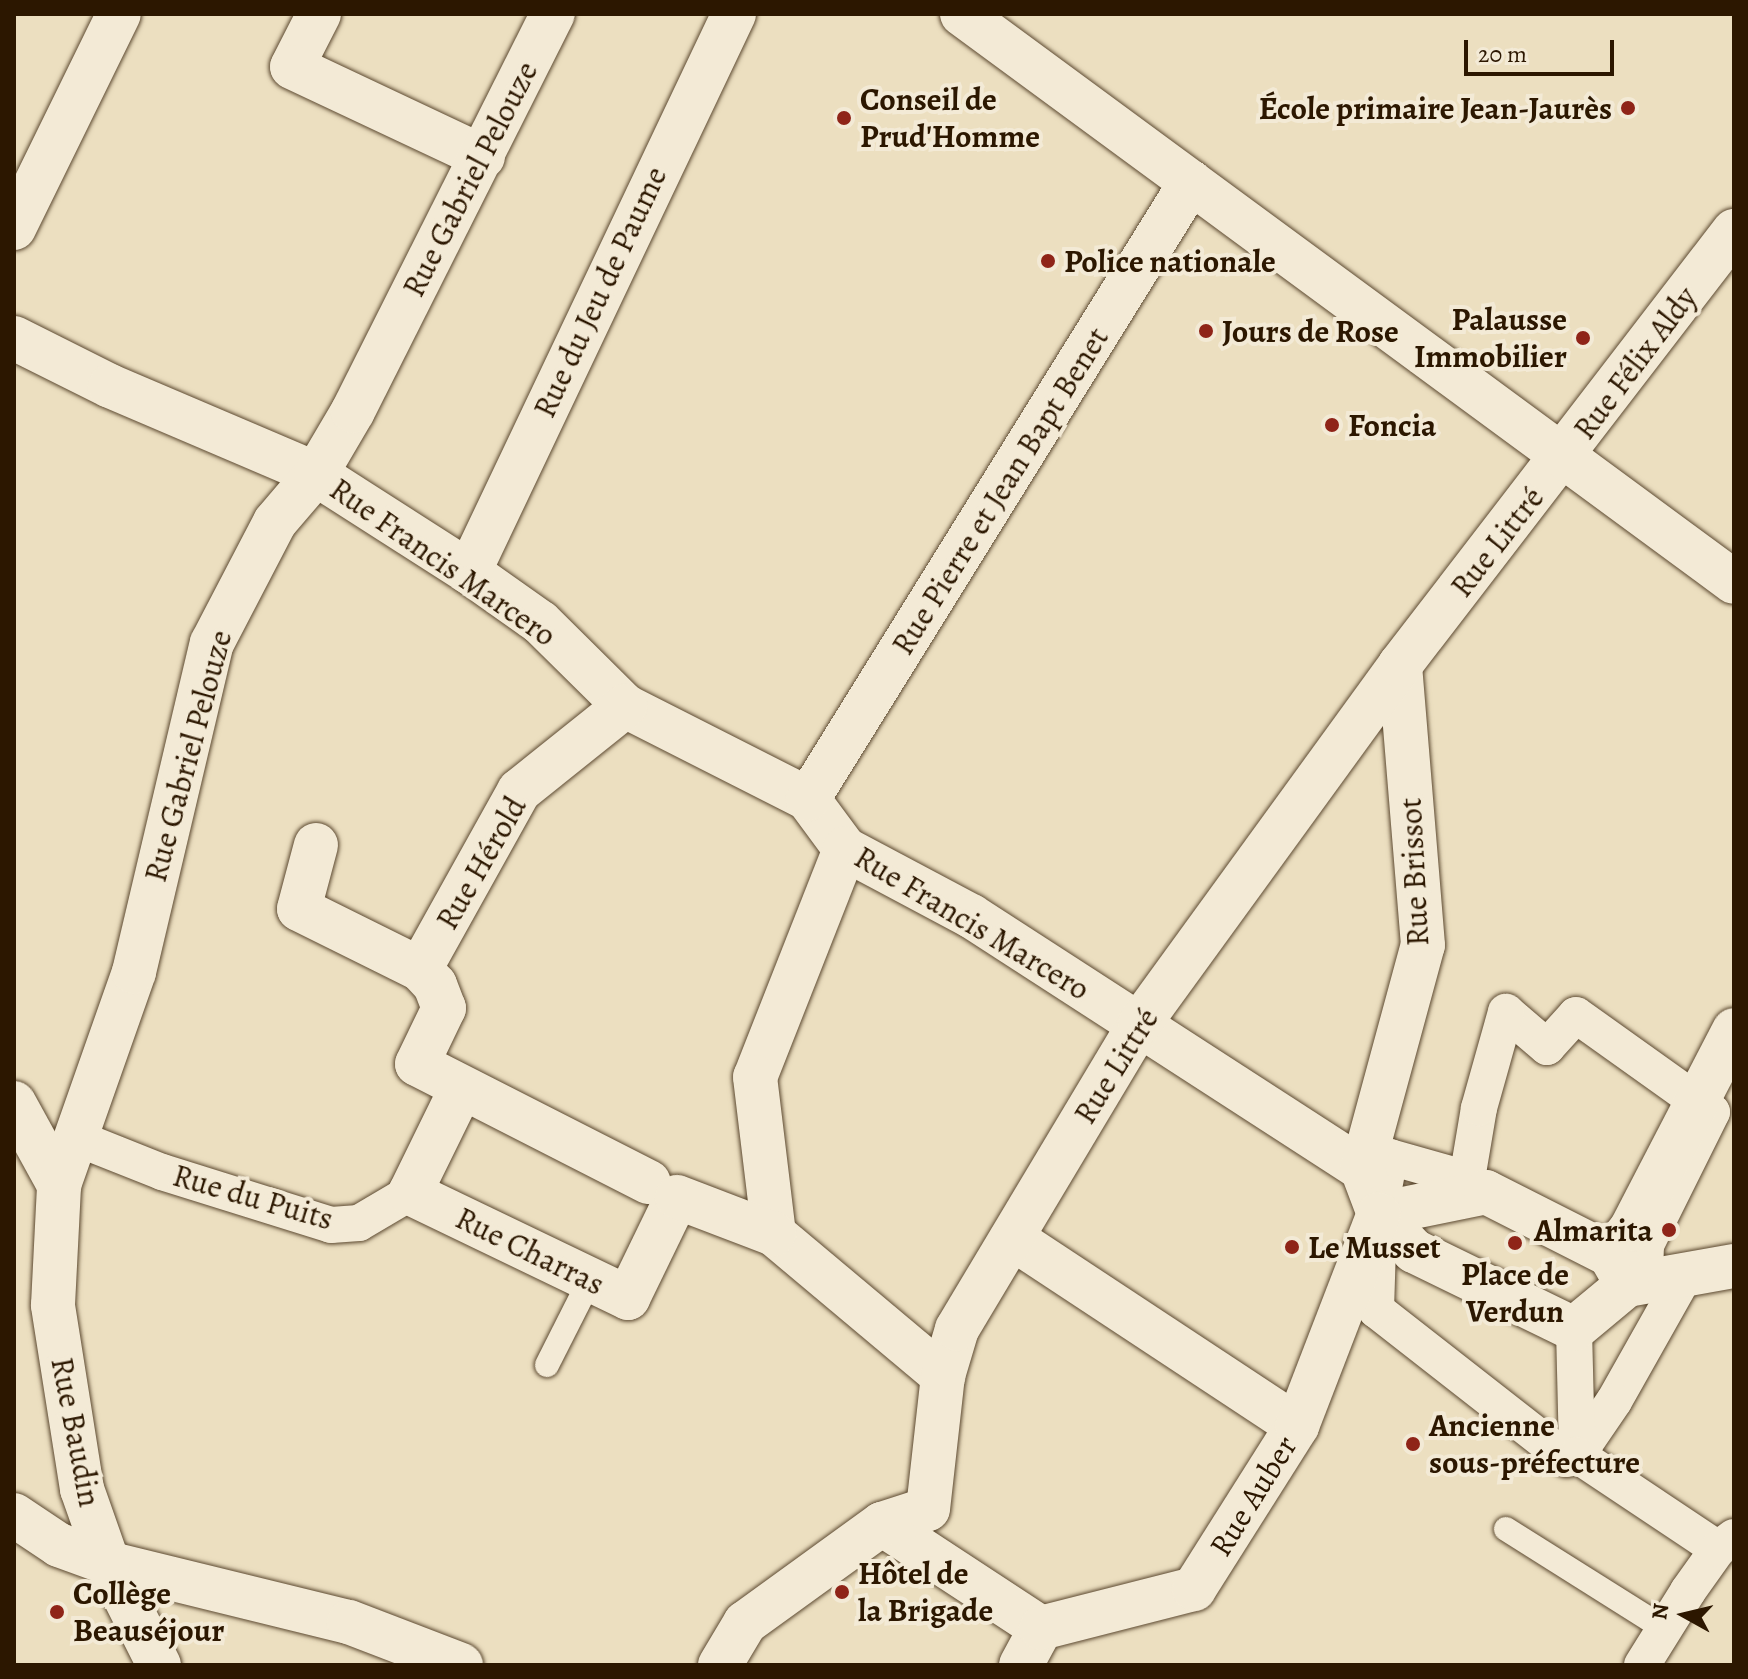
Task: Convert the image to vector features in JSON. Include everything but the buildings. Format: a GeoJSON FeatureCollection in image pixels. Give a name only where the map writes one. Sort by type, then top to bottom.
{"type":"FeatureCollection","features":[{"type":"Feature","properties":{"kind":"street"},"geometry":{"type":"LineString","coordinates":[[14,228],[119,14]]}},
{"type":"Feature","properties":{"kind":"street"},"geometry":{"type":"LineString","coordinates":[[319,14],[292,67],[483,157]]}},
{"type":"Feature","properties":{"kind":"street","name":"Rue Gabriel Pelouze"},"geometry":{"type":"LineString","coordinates":[[59,1185],[134,972],[212,643],[275,522],[316,474],[483,157],[553,14]]}},
{"type":"Feature","properties":{"kind":"street","name":"Rue du Jeu de Paume"},"geometry":{"type":"LineString","coordinates":[[469,572],[734,14]]}},
{"type":"Feature","properties":{"kind":"street"},"geometry":{"type":"LineString","coordinates":[[962,14],[1734,582]]}},
{"type":"Feature","properties":{"kind":"street","name":"Rue Pierre et Jean Bapt Benet"},"geometry":{"type":"LineString","coordinates":[[808,799],[1191,182]]}},
{"type":"Feature","properties":{"kind":"street","name":"Rue Félix Aldy"},"geometry":{"type":"LineString","coordinates":[[1565,457],[1734,231]]}},
{"type":"Feature","properties":{"kind":"street","name":"Rue Francis Marcero"},"geometry":{"type":"LineString","coordinates":[[14,338],[110,386],[316,474],[469,572],[540,622],[625,706],[808,799],[845,849],[971,916],[1362,1169]]}},
{"type":"Feature","properties":{"kind":"street","name":"Rue Littré"},"geometry":{"type":"LineString","coordinates":[[720,1665],[745,1623],[882,1524],[928,1509],[943,1376],[957,1329],[1140,1023],[1400,665],[1565,457]]}},
{"type":"Feature","properties":{"kind":"street","name":"Rue Brissot"},"geometry":{"type":"LineString","coordinates":[[1362,1169],[1423,945],[1400,665]]}},
{"type":"Feature","properties":{"kind":"street","name":"Rue Hérold"},"geometry":{"type":"LineString","coordinates":[[420,969],[519,791],[625,706]]}},
{"type":"Feature","properties":{"kind":"street"},"geometry":{"type":"LineString","coordinates":[[316,845],[299,909],[420,969],[435,985],[444,1008],[417,1064],[649,1182]]}},
{"type":"Feature","properties":{"kind":"street"},"geometry":{"type":"LineString","coordinates":[[774,1234],[755,1077],[845,849]]}},
{"type":"Feature","properties":{"kind":"street"},"geometry":{"type":"LineString","coordinates":[[1379,1214],[1486,1192],[1630,1273],[1680,1284],[1614,1401],[1586,1442],[1577,1446],[1567,1459],[1376,1310],[1379,1214],[1390,1157],[1467,1179],[1479,1108],[1506,1012],[1547,1047],[1576,1015],[1695,1099]]}},
{"type":"Feature","properties":{"kind":"street"},"geometry":{"type":"LineString","coordinates":[[1630,1273],[1631,1229],[1695,1099],[1734,1030]]}},
{"type":"Feature","properties":{"kind":"street"},"geometry":{"type":"LineString","coordinates":[[410,1193],[461,1089]]}},
{"type":"Feature","properties":{"kind":"street"},"geometry":{"type":"LineString","coordinates":[[15,1107],[59,1185]]}},
{"type":"Feature","properties":{"kind":"street","name":"Rue du Puits"},"geometry":{"type":"LineString","coordinates":[[74,1137],[162,1172],[331,1225],[359,1223],[410,1193]]}},
{"type":"Feature","properties":{"kind":"street"},"geometry":{"type":"LineString","coordinates":[[14,1161],[59,1185]]}},
{"type":"Feature","properties":{"kind":"street"},"geometry":{"type":"LineString","coordinates":[[1362,1169],[1379,1214],[1414,1251],[1574,1329]]}},
{"type":"Feature","properties":{"kind":"street","name":"Rue Baudin"},"geometry":{"type":"LineString","coordinates":[[59,1185],[53,1305],[82,1489],[108,1563],[159,1665]]}},
{"type":"Feature","properties":{"kind":"street","name":"Rue Charras"},"geometry":{"type":"LineString","coordinates":[[410,1193],[628,1298],[677,1197],[774,1234],[943,1376]]}},
{"type":"Feature","properties":{"kind":"street","name":"Rue Auber"},"geometry":{"type":"LineString","coordinates":[[1031,1646],[1194,1589],[1297,1426],[1379,1214]]}},
{"type":"Feature","properties":{"kind":"street"},"geometry":{"type":"LineString","coordinates":[[1012,1238],[1297,1426]]}},
{"type":"Feature","properties":{"kind":"street"},"geometry":{"type":"LineString","coordinates":[[1642,1665],[1663,1628],[1726,1543],[1577,1455],[1574,1329],[1630,1273],[1734,1266]]}},
{"type":"Feature","properties":{"kind":"street"},"geometry":{"type":"LineString","coordinates":[[14,1515],[59,1545],[108,1563],[349,1622],[461,1665]]}},
{"type":"Feature","properties":{"kind":"street"},"geometry":{"type":"LineString","coordinates":[[882,1524],[1031,1646]]}},
{"type":"Feature","properties":{"kind":"lane"},"geometry":{"type":"LineString","coordinates":[[547,1365],[590,1280]]}},
{"type":"Feature","properties":{"kind":"lane"},"geometry":{"type":"LineString","coordinates":[[1506,1529],[1663,1628]]}},
{"type":"Feature","properties":{"kind":"place","name":"École primaire Jean-Jaurès"},"geometry":{"type":"Point","coordinates":[1628,108]}},
{"type":"Feature","properties":{"kind":"place","name":"Conseil de Prud'Homme"},"geometry":{"type":"Point","coordinates":[844,118]}},
{"type":"Feature","properties":{"kind":"place","name":"Police nationale"},"geometry":{"type":"Point","coordinates":[1048,261]}},
{"type":"Feature","properties":{"kind":"place","name":"Jours de Rose"},"geometry":{"type":"Point","coordinates":[1206,331]}},
{"type":"Feature","properties":{"kind":"place","name":"Palausse Immobilier"},"geometry":{"type":"Point","coordinates":[1583,338]}},
{"type":"Feature","properties":{"kind":"place","name":"Foncia"},"geometry":{"type":"Point","coordinates":[1332,425]}},
{"type":"Feature","properties":{"kind":"place","name":"Almarita"},"geometry":{"type":"Point","coordinates":[1669,1230]}},
{"type":"Feature","properties":{"kind":"place","name":"Place de Verdun"},"geometry":{"type":"Point","coordinates":[1515,1243]}},
{"type":"Feature","properties":{"kind":"place","name":"Le Musset"},"geometry":{"type":"Point","coordinates":[1292,1247]}},
{"type":"Feature","properties":{"kind":"place","name":"Ancienne sous-préfecture"},"geometry":{"type":"Point","coordinates":[1413,1444]}},
{"type":"Feature","properties":{"kind":"place","name":"Hôtel de la Brigade"},"geometry":{"type":"Point","coordinates":[842,1592]}},
{"type":"Feature","properties":{"kind":"place","name":"Collège Beauséjour"},"geometry":{"type":"Point","coordinates":[57,1612]}}]}
